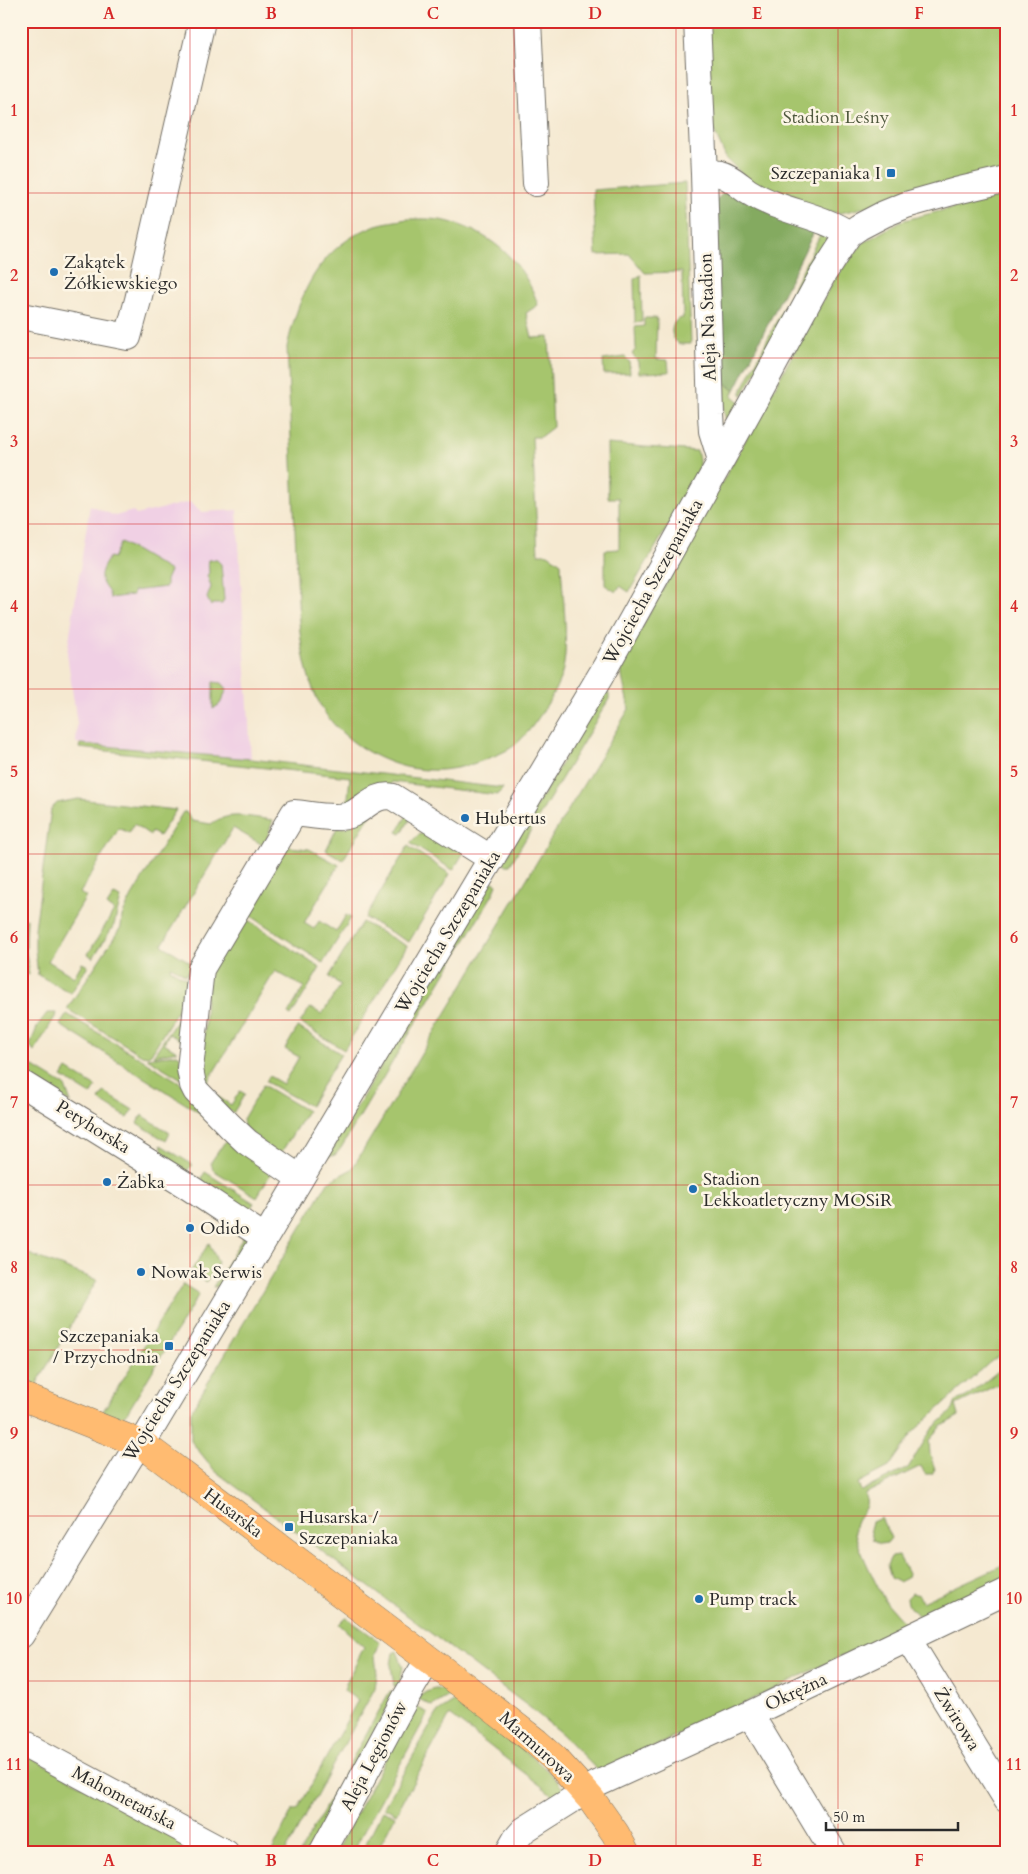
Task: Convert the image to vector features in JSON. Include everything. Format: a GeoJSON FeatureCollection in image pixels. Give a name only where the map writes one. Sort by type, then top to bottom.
{"type":"FeatureCollection","features":[{"type":"Feature","properties":{"kind":"main road","name":"Husarska"},"geometry":{"type":"LineString","coordinates":[[21,1396],[142,1444],[428,1660]]}},
{"type":"Feature","properties":{"kind":"main road","name":"Marmurowa"},"geometry":{"type":"LineString","coordinates":[[428,1660],[536,1742],[585,1791],[610,1825],[626,1853]]}},
{"type":"Feature","properties":{"kind":"street"},"geometry":{"type":"LineString","coordinates":[[21,316],[128,337],[202,21]]}},
{"type":"Feature","properties":{"kind":"street"},"geometry":{"type":"LineString","coordinates":[[528,21],[536,183]]}},
{"type":"Feature","properties":{"kind":"street","name":"Aleja Na Stadion"},"geometry":{"type":"LineString","coordinates":[[697,21],[704,174],[711,415],[712,431],[721,460]]}},
{"type":"Feature","properties":{"kind":"street"},"geometry":{"type":"LineString","coordinates":[[704,174],[720,174],[768,203],[823,220],[849,234]]}},
{"type":"Feature","properties":{"kind":"street","name":"Wojciecha Szczepaniaka"},"geometry":{"type":"LineString","coordinates":[[21,1635],[131,1456],[142,1444],[601,675],[823,274],[849,234],[870,220],[906,205],[1007,179]]}},
{"type":"Feature","properties":{"kind":"street"},"geometry":{"type":"LineString","coordinates":[[300,1178],[247,1142],[230,1126],[200,1096],[193,1085],[190,1068],[201,969],[294,813],[334,817],[347,816],[377,798],[388,796],[492,858]]}},
{"type":"Feature","properties":{"kind":"street","name":"Petyhorska"},"geometry":{"type":"LineString","coordinates":[[21,1082],[187,1186],[264,1237]]}},
{"type":"Feature","properties":{"kind":"street","name":"Okrężna"},"geometry":{"type":"LineString","coordinates":[[508,1853],[524,1830],[585,1791],[1007,1591]]}},
{"type":"Feature","properties":{"kind":"street","name":"Żwirowa"},"geometry":{"type":"LineString","coordinates":[[908,1639],[1007,1800]]}},
{"type":"Feature","properties":{"kind":"street","name":"Aleja Legionów"},"geometry":{"type":"LineString","coordinates":[[322,1853],[401,1706],[428,1660]]}},
{"type":"Feature","properties":{"kind":"street"},"geometry":{"type":"LineString","coordinates":[[750,1714],[834,1853]]}},
{"type":"Feature","properties":{"kind":"street","name":"Mahometańska"},"geometry":{"type":"LineString","coordinates":[[21,1743],[226,1853]]}},
{"type":"Feature","properties":{"kind":"shaded area"},"geometry":{"type":"Polygon","coordinates":[[[190,502],[202,512],[237,510],[251,759],[76,743],[77,724],[67,653],[90,505],[115,516],[133,511],[136,515],[190,502]]]}},
{"type":"Feature","properties":{"kind":"green space","name":"Stadion Leśny"},"geometry":{"type":"Polygon","coordinates":[[[706,21],[1007,21],[1007,173],[841,213],[818,211],[753,185],[726,158],[711,124],[706,21]]]}},
{"type":"Feature","properties":{"kind":"green space"},"geometry":{"type":"Polygon","coordinates":[[[685,183],[691,344],[679,344],[673,338],[672,329],[678,319],[683,318],[682,272],[645,273],[629,254],[596,255],[593,190],[685,183]]]}},
{"type":"Feature","properties":{"kind":"green space"},"geometry":{"type":"Polygon","coordinates":[[[730,191],[816,228],[735,390],[721,381],[715,201],[722,194],[730,191]]]}},
{"type":"Feature","properties":{"kind":"green space"},"geometry":{"type":"Polygon","coordinates":[[[1007,194],[1007,1350],[989,1363],[914,1431],[889,1467],[858,1483],[861,1491],[908,1468],[932,1429],[953,1410],[956,1401],[966,1397],[1007,1364],[1007,1380],[956,1405],[959,1416],[940,1427],[929,1441],[930,1455],[935,1469],[932,1474],[925,1474],[921,1466],[864,1494],[866,1505],[855,1526],[856,1538],[885,1601],[906,1625],[600,1773],[562,1734],[529,1707],[215,1471],[191,1441],[191,1411],[328,1182],[352,1169],[629,709],[621,665],[835,278],[863,243],[901,221],[1007,194]]]}},
{"type":"Feature","properties":{"kind":"green space"},"geometry":{"type":"Polygon","coordinates":[[[407,219],[447,221],[468,228],[494,243],[516,264],[532,290],[538,305],[526,313],[532,338],[549,337],[553,427],[540,437],[532,437],[538,554],[548,554],[561,563],[565,634],[562,673],[543,712],[529,731],[515,745],[500,754],[477,762],[442,770],[414,769],[385,760],[357,745],[334,725],[319,703],[310,681],[304,658],[299,622],[287,347],[292,327],[298,307],[315,273],[340,245],[356,234],[376,225],[407,219]]]}},
{"type":"Feature","properties":{"kind":"green space"},"geometry":{"type":"Polygon","coordinates":[[[822,231],[827,237],[828,244],[742,396],[741,392],[822,231]]]}},
{"type":"Feature","properties":{"kind":"green space"},"geometry":{"type":"Polygon","coordinates":[[[641,275],[642,322],[635,323],[634,279],[641,275]]]}},
{"type":"Feature","properties":{"kind":"green space"},"geometry":{"type":"Polygon","coordinates":[[[644,318],[657,318],[656,359],[668,360],[669,372],[639,373],[638,362],[632,354],[636,349],[635,327],[644,326],[644,318]]]}},
{"type":"Feature","properties":{"kind":"green space"},"geometry":{"type":"Polygon","coordinates":[[[625,357],[629,361],[630,373],[604,374],[603,360],[625,357]]]}},
{"type":"Feature","properties":{"kind":"green space"},"geometry":{"type":"Polygon","coordinates":[[[721,381],[735,390],[732,396],[742,404],[728,425],[724,413],[721,381]]]}},
{"type":"Feature","properties":{"kind":"green space"},"geometry":{"type":"Polygon","coordinates":[[[607,444],[697,451],[699,458],[696,479],[629,592],[620,586],[616,592],[605,585],[605,550],[619,549],[619,498],[608,498],[607,444]]]}},
{"type":"Feature","properties":{"kind":"green space"},"geometry":{"type":"Polygon","coordinates":[[[121,542],[170,571],[166,580],[166,587],[133,591],[133,595],[110,598],[101,580],[101,573],[109,557],[113,558],[121,542]]]}},
{"type":"Feature","properties":{"kind":"green space"},"geometry":{"type":"Polygon","coordinates":[[[208,560],[217,560],[221,564],[224,600],[222,604],[213,604],[211,606],[207,598],[211,587],[207,575],[209,573],[208,560]]]}},
{"type":"Feature","properties":{"kind":"green space"},"geometry":{"type":"Polygon","coordinates":[[[213,682],[222,683],[227,689],[220,704],[213,709],[213,682]]]}},
{"type":"Feature","properties":{"kind":"green space"},"geometry":{"type":"Polygon","coordinates":[[[603,692],[609,694],[609,699],[510,865],[505,865],[503,863],[603,692]]]}},
{"type":"Feature","properties":{"kind":"green space"},"geometry":{"type":"Polygon","coordinates":[[[80,744],[251,759],[503,788],[498,795],[392,782],[389,789],[347,807],[350,777],[79,748],[80,744]]]}},
{"type":"Feature","properties":{"kind":"green space"},"geometry":{"type":"Polygon","coordinates":[[[379,798],[388,800],[413,815],[401,834],[397,832],[407,815],[380,799],[343,860],[326,850],[337,828],[344,828],[356,822],[379,798]]]}},
{"type":"Feature","properties":{"kind":"green space"},"geometry":{"type":"Polygon","coordinates":[[[78,799],[176,810],[159,836],[152,832],[150,835],[134,824],[129,833],[119,828],[80,893],[86,897],[48,961],[74,977],[82,963],[88,966],[71,993],[38,975],[35,929],[51,809],[57,803],[78,799]]]}},
{"type":"Feature","properties":{"kind":"green space"},"geometry":{"type":"Polygon","coordinates":[[[183,812],[186,812],[192,821],[211,824],[225,817],[233,816],[273,820],[262,853],[261,844],[233,828],[162,945],[193,964],[186,975],[171,966],[170,969],[189,980],[190,989],[148,1056],[142,1055],[67,1009],[121,927],[122,916],[132,896],[183,812]]]}},
{"type":"Feature","properties":{"kind":"green space"},"geometry":{"type":"Polygon","coordinates":[[[429,831],[466,849],[453,870],[410,843],[418,835],[429,831]]]}},
{"type":"Feature","properties":{"kind":"green space"},"geometry":{"type":"Polygon","coordinates":[[[280,846],[309,849],[339,865],[304,923],[314,929],[319,921],[336,932],[346,915],[351,918],[323,963],[242,910],[280,846]]]}},
{"type":"Feature","properties":{"kind":"green space"},"geometry":{"type":"Polygon","coordinates":[[[408,846],[450,874],[409,942],[365,918],[408,846]]]}},
{"type":"Feature","properties":{"kind":"green space"},"geometry":{"type":"Polygon","coordinates":[[[490,882],[497,884],[493,894],[341,1148],[335,1155],[327,1157],[490,882]]]}},
{"type":"Feature","properties":{"kind":"green space"},"geometry":{"type":"Polygon","coordinates":[[[114,895],[121,898],[114,925],[93,958],[88,954],[114,911],[107,906],[114,895]]]}},
{"type":"Feature","properties":{"kind":"green space"},"geometry":{"type":"Polygon","coordinates":[[[239,914],[320,968],[291,1016],[288,1014],[304,987],[275,971],[204,1088],[231,1105],[240,1091],[245,1094],[233,1113],[202,1090],[207,967],[239,914]]]}},
{"type":"Feature","properties":{"kind":"green space"},"geometry":{"type":"Polygon","coordinates":[[[27,918],[26,951],[29,975],[21,972],[21,921],[27,918]]]}},
{"type":"Feature","properties":{"kind":"green space"},"geometry":{"type":"Polygon","coordinates":[[[362,922],[407,946],[344,1050],[300,1023],[310,1008],[322,1014],[341,985],[329,977],[362,922]]]}},
{"type":"Feature","properties":{"kind":"green space"},"geometry":{"type":"Polygon","coordinates":[[[189,1002],[187,1024],[182,1023],[180,1027],[187,1029],[184,1042],[169,1034],[164,1043],[177,1051],[153,1056],[189,1002]]]}},
{"type":"Feature","properties":{"kind":"green space"},"geometry":{"type":"Polygon","coordinates":[[[47,1013],[56,1013],[34,1052],[30,1045],[38,1025],[47,1013]]]}},
{"type":"Feature","properties":{"kind":"green space"},"geometry":{"type":"Polygon","coordinates":[[[67,1014],[186,1086],[211,1120],[60,1025],[67,1014]]]}},
{"type":"Feature","properties":{"kind":"green space"},"geometry":{"type":"Polygon","coordinates":[[[298,1027],[341,1054],[310,1106],[266,1082],[269,1076],[283,1084],[299,1057],[285,1049],[298,1027]]]}},
{"type":"Feature","properties":{"kind":"green space"},"geometry":{"type":"Polygon","coordinates":[[[177,1054],[180,1056],[183,1080],[147,1058],[177,1054]]]}},
{"type":"Feature","properties":{"kind":"green space"},"geometry":{"type":"Polygon","coordinates":[[[21,1059],[65,1086],[71,1103],[21,1072],[21,1059]]]}},
{"type":"Feature","properties":{"kind":"green space"},"geometry":{"type":"Polygon","coordinates":[[[67,1069],[96,1087],[91,1095],[62,1077],[67,1069]]]}},
{"type":"Feature","properties":{"kind":"green space"},"geometry":{"type":"Polygon","coordinates":[[[263,1085],[307,1111],[279,1156],[244,1127],[243,1119],[263,1085]]]}},
{"type":"Feature","properties":{"kind":"green space"},"geometry":{"type":"Polygon","coordinates":[[[104,1092],[133,1110],[128,1118],[99,1100],[104,1092]]]}},
{"type":"Feature","properties":{"kind":"green space"},"geometry":{"type":"Polygon","coordinates":[[[142,1115],[170,1133],[166,1141],[137,1123],[142,1115]]]}},
{"type":"Feature","properties":{"kind":"green space"},"geometry":{"type":"Polygon","coordinates":[[[229,1141],[274,1168],[257,1197],[213,1170],[211,1162],[224,1143],[229,1141]]]}},
{"type":"Feature","properties":{"kind":"green space"},"geometry":{"type":"Polygon","coordinates":[[[161,1145],[193,1165],[184,1173],[166,1163],[161,1145]]]}},
{"type":"Feature","properties":{"kind":"green space"},"geometry":{"type":"Polygon","coordinates":[[[205,1172],[254,1203],[248,1212],[203,1183],[202,1177],[205,1172]]]}},
{"type":"Feature","properties":{"kind":"green space"},"geometry":{"type":"Polygon","coordinates":[[[245,1234],[247,1242],[224,1286],[213,1287],[245,1234]]]}},
{"type":"Feature","properties":{"kind":"green space"},"geometry":{"type":"Polygon","coordinates":[[[209,1243],[218,1263],[206,1282],[190,1273],[209,1243]]]}},
{"type":"Feature","properties":{"kind":"green space"},"geometry":{"type":"Polygon","coordinates":[[[21,1251],[97,1280],[36,1385],[21,1379],[21,1251]]]}},
{"type":"Feature","properties":{"kind":"green space"},"geometry":{"type":"Polygon","coordinates":[[[183,1284],[199,1294],[127,1413],[121,1417],[107,1415],[103,1411],[183,1284]]]}},
{"type":"Feature","properties":{"kind":"green space"},"geometry":{"type":"Polygon","coordinates":[[[881,1518],[891,1538],[887,1543],[880,1544],[873,1540],[870,1529],[872,1522],[881,1518]]]}},
{"type":"Feature","properties":{"kind":"green space"},"geometry":{"type":"Polygon","coordinates":[[[899,1556],[908,1574],[907,1578],[899,1582],[891,1578],[887,1565],[891,1557],[899,1556]]]}},
{"type":"Feature","properties":{"kind":"green space"},"geometry":{"type":"Polygon","coordinates":[[[1007,1563],[1007,1577],[927,1614],[928,1619],[917,1614],[907,1602],[907,1598],[912,1593],[919,1595],[922,1602],[1007,1563]]]}},
{"type":"Feature","properties":{"kind":"green space"},"geometry":{"type":"Polygon","coordinates":[[[346,1617],[380,1642],[375,1655],[377,1674],[375,1688],[285,1853],[271,1853],[292,1811],[298,1809],[358,1700],[344,1691],[364,1647],[339,1624],[346,1617]]]}},
{"type":"Feature","properties":{"kind":"green space"},"geometry":{"type":"Polygon","coordinates":[[[397,1651],[403,1667],[399,1688],[394,1686],[391,1665],[393,1653],[397,1651]]]}},
{"type":"Feature","properties":{"kind":"green space"},"geometry":{"type":"Polygon","coordinates":[[[435,1689],[452,1690],[451,1695],[432,1706],[417,1698],[426,1692],[435,1689]]]}},
{"type":"Feature","properties":{"kind":"green space"},"geometry":{"type":"Polygon","coordinates":[[[390,1691],[395,1693],[310,1853],[300,1853],[390,1691]]]}},
{"type":"Feature","properties":{"kind":"green space"},"geometry":{"type":"Polygon","coordinates":[[[457,1700],[541,1765],[560,1784],[566,1794],[554,1796],[450,1715],[396,1814],[384,1807],[438,1712],[457,1700]]]}},
{"type":"Feature","properties":{"kind":"green space"},"geometry":{"type":"Polygon","coordinates":[[[414,1706],[428,1713],[352,1853],[335,1853],[414,1706]]]}},
{"type":"Feature","properties":{"kind":"green space"},"geometry":{"type":"Polygon","coordinates":[[[21,1752],[208,1853],[21,1853],[21,1752]]]}},
{"type":"Feature","properties":{"kind":"green space"},"geometry":{"type":"Polygon","coordinates":[[[383,1810],[395,1816],[376,1853],[361,1853],[383,1810]]]}},
{"type":"Feature","properties":{"kind":"place","name":"Szczepaniaka I"},"geometry":{"type":"Point","coordinates":[891,173]}},
{"type":"Feature","properties":{"kind":"place","name":"Zakątek Żółkiewskiego"},"geometry":{"type":"Point","coordinates":[54,272]}},
{"type":"Feature","properties":{"kind":"place","name":"Hubertus"},"geometry":{"type":"Point","coordinates":[465,818]}},
{"type":"Feature","properties":{"kind":"place","name":"Żabka"},"geometry":{"type":"Point","coordinates":[107,1182]}},
{"type":"Feature","properties":{"kind":"place","name":"Stadion Lekkoatletyczny MOSiR"},"geometry":{"type":"Point","coordinates":[693,1189]}},
{"type":"Feature","properties":{"kind":"place","name":"Odido"},"geometry":{"type":"Point","coordinates":[190,1228]}},
{"type":"Feature","properties":{"kind":"place","name":"Nowak Serwis"},"geometry":{"type":"Point","coordinates":[141,1272]}},
{"type":"Feature","properties":{"kind":"place","name":"Szczepaniaka / Przychodnia"},"geometry":{"type":"Point","coordinates":[169,1346]}},
{"type":"Feature","properties":{"kind":"place","name":"Husarska / Szczepaniaka"},"geometry":{"type":"Point","coordinates":[289,1527]}},
{"type":"Feature","properties":{"kind":"place","name":"Pump track"},"geometry":{"type":"Point","coordinates":[699,1599]}}]}
